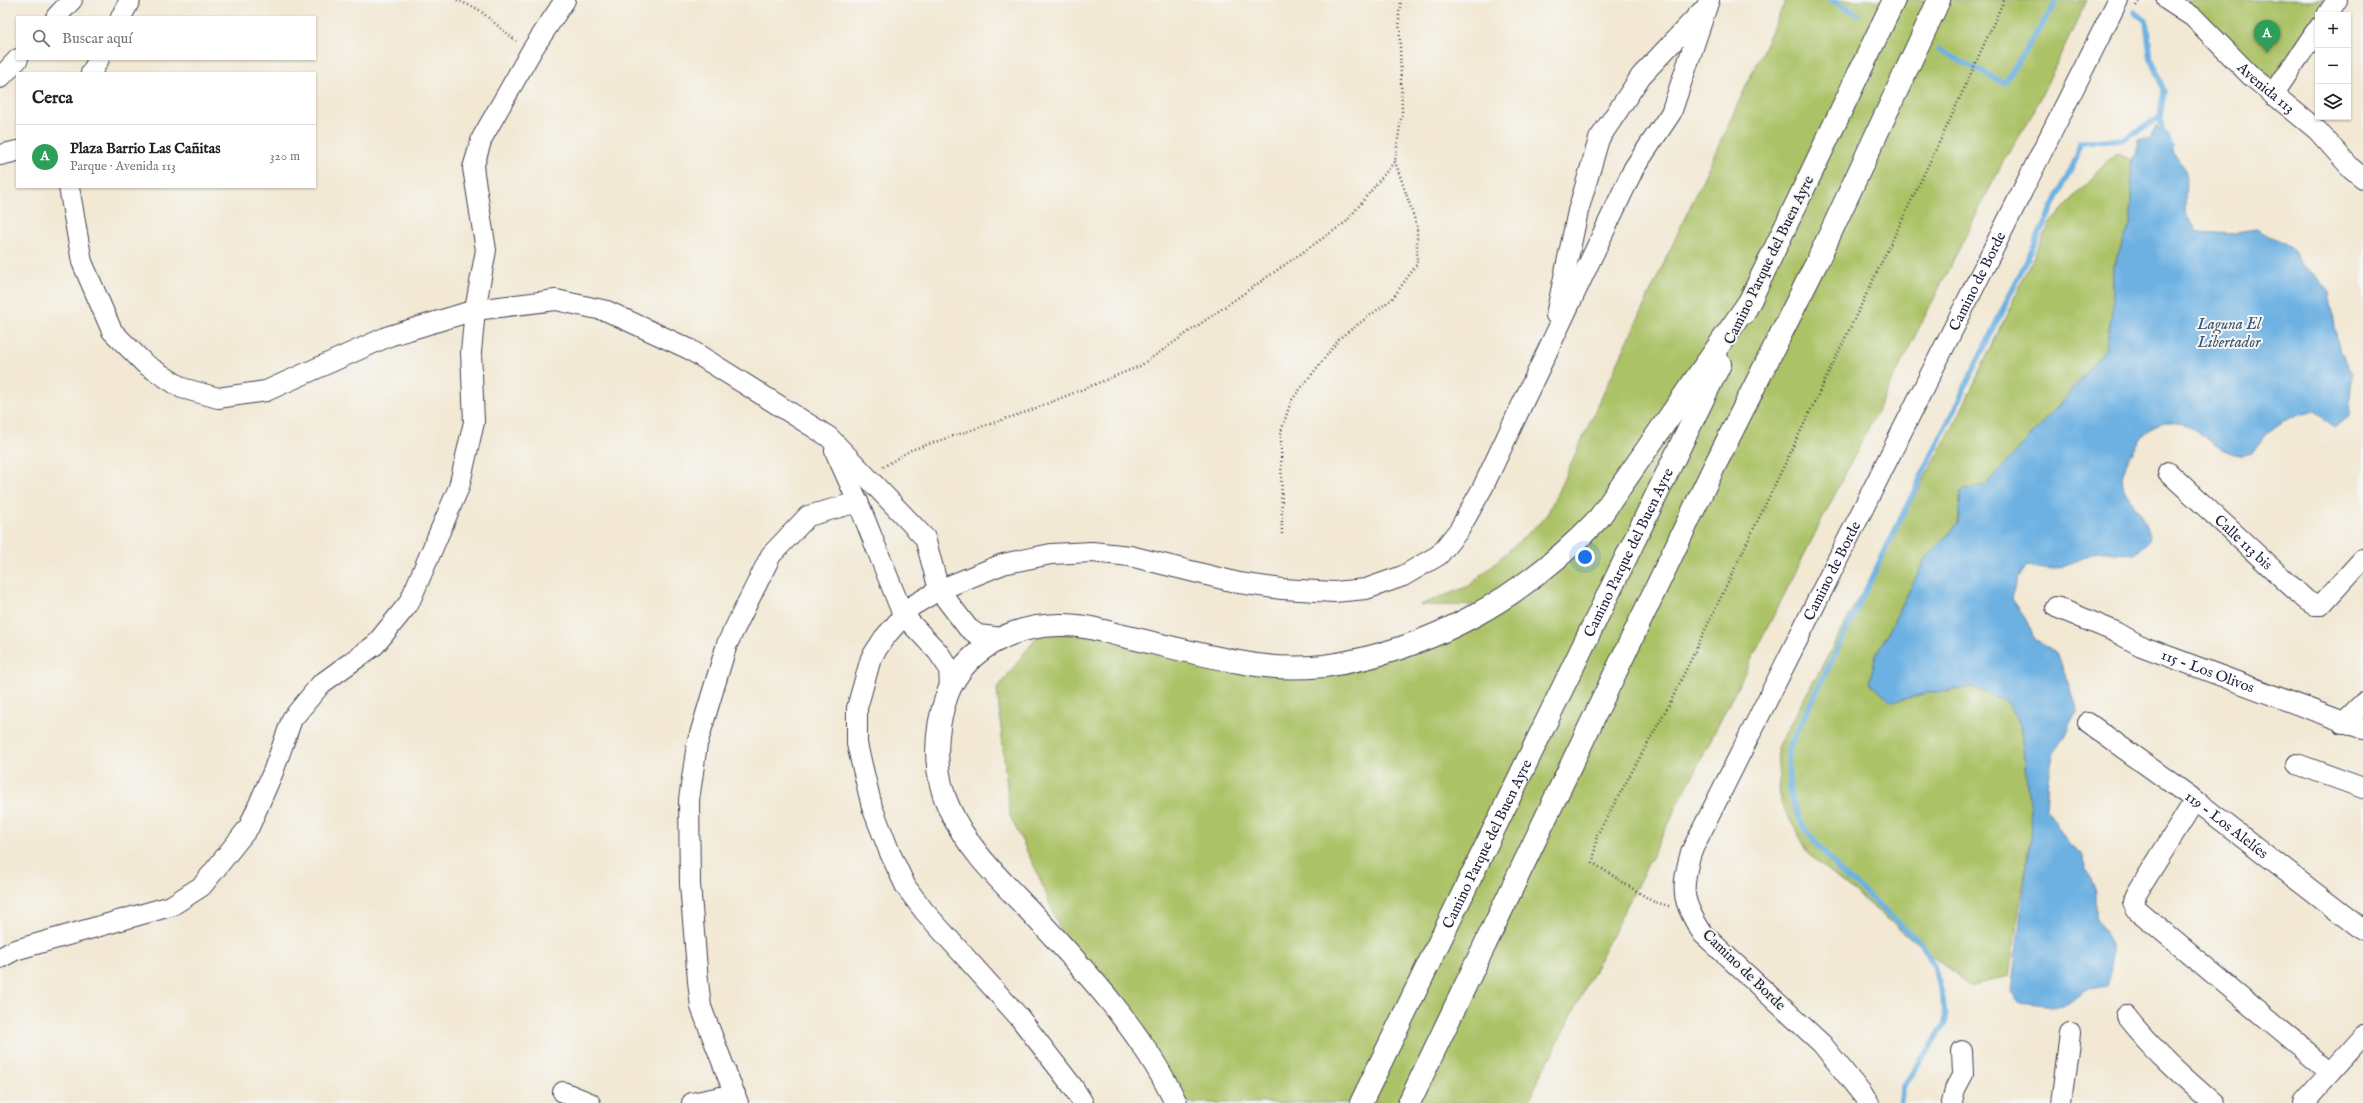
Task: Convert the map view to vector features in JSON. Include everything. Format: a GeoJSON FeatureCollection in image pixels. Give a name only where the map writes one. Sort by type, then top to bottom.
{"type":"FeatureCollection","features":[{"type":"Feature","properties":{"kind":"highway","name":"Camino Parque del Buen Ayre"},"geometry":{"type":"LineString","coordinates":[[1360,1103],[1751,299],[1894,0]]}},
{"type":"Feature","properties":{"kind":"highway"},"geometry":{"type":"LineString","coordinates":[[1409,1103],[1714,465],[1816,264],[1939,0]]}},
{"type":"Feature","properties":{"kind":"highway"},"geometry":{"type":"LineString","coordinates":[[1176,1103],[1159,1070],[1122,1016],[1070,955],[999,880],[970,845],[956,822],[943,794],[936,755],[941,718],[950,688],[958,674],[970,658],[986,646],[1002,638],[1032,627],[1076,626],[1236,662],[1280,668],[1300,668],[1373,656],[1445,631],[1493,606],[1522,587],[1569,549],[1599,518],[1751,299]]}},
{"type":"Feature","properties":{"kind":"street"},"geometry":{"type":"LineString","coordinates":[[57,16],[72,0]]}},
{"type":"Feature","properties":{"kind":"street"},"geometry":{"type":"LineString","coordinates":[[122,16],[130,0]]}},
{"type":"Feature","properties":{"kind":"street"},"geometry":{"type":"LineString","coordinates":[[0,958],[16,950],[171,906],[202,886],[249,827],[273,772],[292,718],[321,684],[375,645],[409,603],[431,556],[459,487],[474,422],[470,352],[475,310],[486,250],[473,168],[482,138],[532,50],[566,0]]}},
{"type":"Feature","properties":{"kind":"street","name":"Avenida 113"},"geometry":{"type":"LineString","coordinates":[[2166,0],[2192,17],[2273,95],[2317,130],[2363,178]]}},
{"type":"Feature","properties":{"kind":"street"},"geometry":{"type":"LineString","coordinates":[[2328,12],[2337,0]]}},
{"type":"Feature","properties":{"kind":"street"},"geometry":{"type":"LineString","coordinates":[[1549,348],[1578,211],[1599,139],[1641,76],[1707,4]]}},
{"type":"Feature","properties":{"kind":"street"},"geometry":{"type":"LineString","coordinates":[[1083,1103],[1019,1017],[924,911],[906,887],[872,807],[857,744],[857,708],[871,658],[884,638],[903,615],[912,606],[938,590],[1003,564],[1051,554],[1092,552],[1130,556],[1240,583],[1282,589],[1334,592],[1366,589],[1403,576],[1440,555],[1458,530],[1483,487],[1634,168],[1671,113],[1707,4]]}},
{"type":"Feature","properties":{"kind":"street","name":"Camino de Borde"},"geometry":{"type":"LineString","coordinates":[[1869,1103],[1822,1044],[1703,934],[1692,917],[1685,901],[1684,884],[1691,852],[2125,4]]}},
{"type":"Feature","properties":{"kind":"street"},"geometry":{"type":"LineString","coordinates":[[2273,95],[2315,32]]}},
{"type":"Feature","properties":{"kind":"street"},"geometry":{"type":"LineString","coordinates":[[0,78],[17,60]]}},
{"type":"Feature","properties":{"kind":"street"},"geometry":{"type":"LineString","coordinates":[[92,72],[98,60]]}},
{"type":"Feature","properties":{"kind":"street"},"geometry":{"type":"LineString","coordinates":[[0,155],[16,151]]}},
{"type":"Feature","properties":{"kind":"street"},"geometry":{"type":"LineString","coordinates":[[69,188],[82,262],[112,331],[145,364],[182,388],[218,398],[266,391],[389,336],[475,310],[556,300],[607,311],[689,349],[829,437],[925,538],[938,590],[968,628],[978,635],[1002,638]]}},
{"type":"Feature","properties":{"kind":"street"},"geometry":{"type":"LineString","coordinates":[[829,437],[858,502],[903,615],[938,652],[949,668],[950,688]]}},
{"type":"Feature","properties":{"kind":"street","name":"Calle 113 bis"},"geometry":{"type":"LineString","coordinates":[[2168,472],[2314,606],[2322,605],[2363,559]]}},
{"type":"Feature","properties":{"kind":"street"},"geometry":{"type":"LineString","coordinates":[[692,1103],[736,1099],[701,1007],[698,981],[690,884],[689,800],[697,744],[727,644],[772,555],[808,516],[858,502]]}},
{"type":"Feature","properties":{"kind":"street","name":"115 - Los Olivos"},"geometry":{"type":"LineString","coordinates":[[2056,607],[2116,632],[2141,646],[2343,723],[2363,729]]}},
{"type":"Feature","properties":{"kind":"street"},"geometry":{"type":"LineString","coordinates":[[2343,723],[2363,703]]}},
{"type":"Feature","properties":{"kind":"street","name":"119 - Los Alelíes"},"geometry":{"type":"LineString","coordinates":[[2088,723],[2195,800],[2363,930]]}},
{"type":"Feature","properties":{"kind":"street"},"geometry":{"type":"LineString","coordinates":[[2297,764],[2363,788]]}},
{"type":"Feature","properties":{"kind":"street"},"geometry":{"type":"LineString","coordinates":[[2195,800],[2137,893],[2133,902],[2136,909],[2331,1072]]}},
{"type":"Feature","properties":{"kind":"street"},"geometry":{"type":"LineString","coordinates":[[2126,1016],[2158,1052],[2213,1103]]}},
{"type":"Feature","properties":{"kind":"street"},"geometry":{"type":"LineString","coordinates":[[2061,1103],[2070,1034]]}},
{"type":"Feature","properties":{"kind":"street"},"geometry":{"type":"LineString","coordinates":[[2303,1103],[2363,1036]]}},
{"type":"Feature","properties":{"kind":"street"},"geometry":{"type":"LineString","coordinates":[[1952,1103],[1955,1089],[1963,1074],[1962,1052]]}},
{"type":"Feature","properties":{"kind":"street"},"geometry":{"type":"LineString","coordinates":[[563,1092],[590,1103]]}},
{"type":"Feature","properties":{"kind":"path"},"geometry":{"type":"LineString","coordinates":[[457,0],[478,9],[517,43],[532,50]]}},
{"type":"Feature","properties":{"kind":"path"},"geometry":{"type":"LineString","coordinates":[[1282,534],[1281,432],[1292,401],[1341,337],[1392,299],[1417,264],[1417,226],[1395,161],[1402,111],[1399,14],[1401,0]]}},
{"type":"Feature","properties":{"kind":"path"},"geometry":{"type":"LineString","coordinates":[[1685,901],[1668,906],[1652,901],[1593,863],[1597,834],[1671,700],[1949,122],[2004,0]]}},
{"type":"Feature","properties":{"kind":"path"},"geometry":{"type":"LineString","coordinates":[[2125,4],[2140,0]]}},
{"type":"Feature","properties":{"kind":"path"},"geometry":{"type":"LineString","coordinates":[[868,477],[911,450],[1029,411],[1140,366],[1346,222],[1395,161]]}},
{"type":"Feature","properties":{"kind":"green space"},"geometry":{"type":"Polygon","coordinates":[[[1786,0],[2087,0],[2033,113],[2004,160],[1527,1103],[1176,1103],[1070,955],[1038,874],[1010,816],[997,689],[1045,626],[1323,666],[1492,606],[1420,605],[1469,586],[1546,517],[1786,0]]]}},
{"type":"Feature","properties":{"kind":"green space"},"geometry":{"type":"Polygon","coordinates":[[[2180,0],[2328,0],[2320,12],[2315,12],[2315,20],[2272,86],[2180,0]]]}},
{"type":"Feature","properties":{"kind":"green space"},"geometry":{"type":"Polygon","coordinates":[[[2115,153],[2131,160],[2131,223],[2113,266],[2113,306],[2106,348],[2060,404],[1987,484],[1961,491],[1958,524],[1926,558],[1876,656],[1892,702],[1928,693],[1972,687],[2007,702],[2020,724],[2032,826],[2009,976],[1970,986],[1811,857],[1780,802],[1777,748],[1958,417],[2050,223],[2115,153]]]}},
{"type":"Feature","properties":{"kind":"water","name":"Laguna El Libertador"},"geometry":{"type":"Polygon","coordinates":[[[2156,125],[2186,172],[2185,214],[2198,232],[2236,234],[2242,231],[2256,229],[2293,249],[2301,264],[2316,276],[2329,291],[2338,345],[2352,373],[2349,417],[2334,427],[2315,411],[2292,418],[2281,423],[2267,433],[2258,446],[2246,455],[2229,452],[2188,427],[2177,423],[2166,422],[2154,426],[2146,432],[2127,461],[2122,480],[2126,492],[2143,517],[2147,526],[2149,535],[2146,543],[2139,551],[2130,554],[2104,552],[2094,553],[2063,566],[2051,569],[2027,566],[2018,578],[2012,599],[2025,617],[2034,638],[2058,655],[2077,709],[2066,735],[2054,752],[2048,778],[2046,808],[2070,846],[2082,855],[2096,892],[2096,917],[2111,945],[2111,973],[2107,986],[2088,989],[2068,1004],[2054,1007],[2020,1003],[2011,992],[2032,826],[2020,723],[2007,702],[1972,687],[1928,693],[1892,702],[1869,683],[1876,656],[1926,558],[1958,524],[1961,491],[1987,484],[2060,404],[2106,348],[2113,306],[2113,266],[2131,223],[2131,160],[2138,150],[2138,139],[2150,139],[2156,125]]]}},
{"type":"Feature","properties":{"kind":"waterway"},"geometry":{"type":"LineString","coordinates":[[1830,0],[1858,14]]}},
{"type":"Feature","properties":{"kind":"waterway"},"geometry":{"type":"LineString","coordinates":[[1939,50],[2004,83],[2058,0]]}},
{"type":"Feature","properties":{"kind":"waterway"},"geometry":{"type":"LineString","coordinates":[[1900,1103],[1904,1085],[1945,1024],[1943,997],[1934,965],[1921,943],[1839,870],[1804,828],[1790,796],[1788,750],[2077,157],[2080,142],[2124,139],[2160,117],[2164,91],[2151,60],[2146,21],[2135,12]]}},
{"type":"Feature","properties":{"kind":"waterway"},"geometry":{"type":"LineString","coordinates":[[2160,117],[2162,130],[2171,146]]}},
{"type":"Feature","properties":{"kind":"place","name":"Plaza Barrio Las Cañitas"},"geometry":{"type":"Point","coordinates":[2267,53]}}]}
